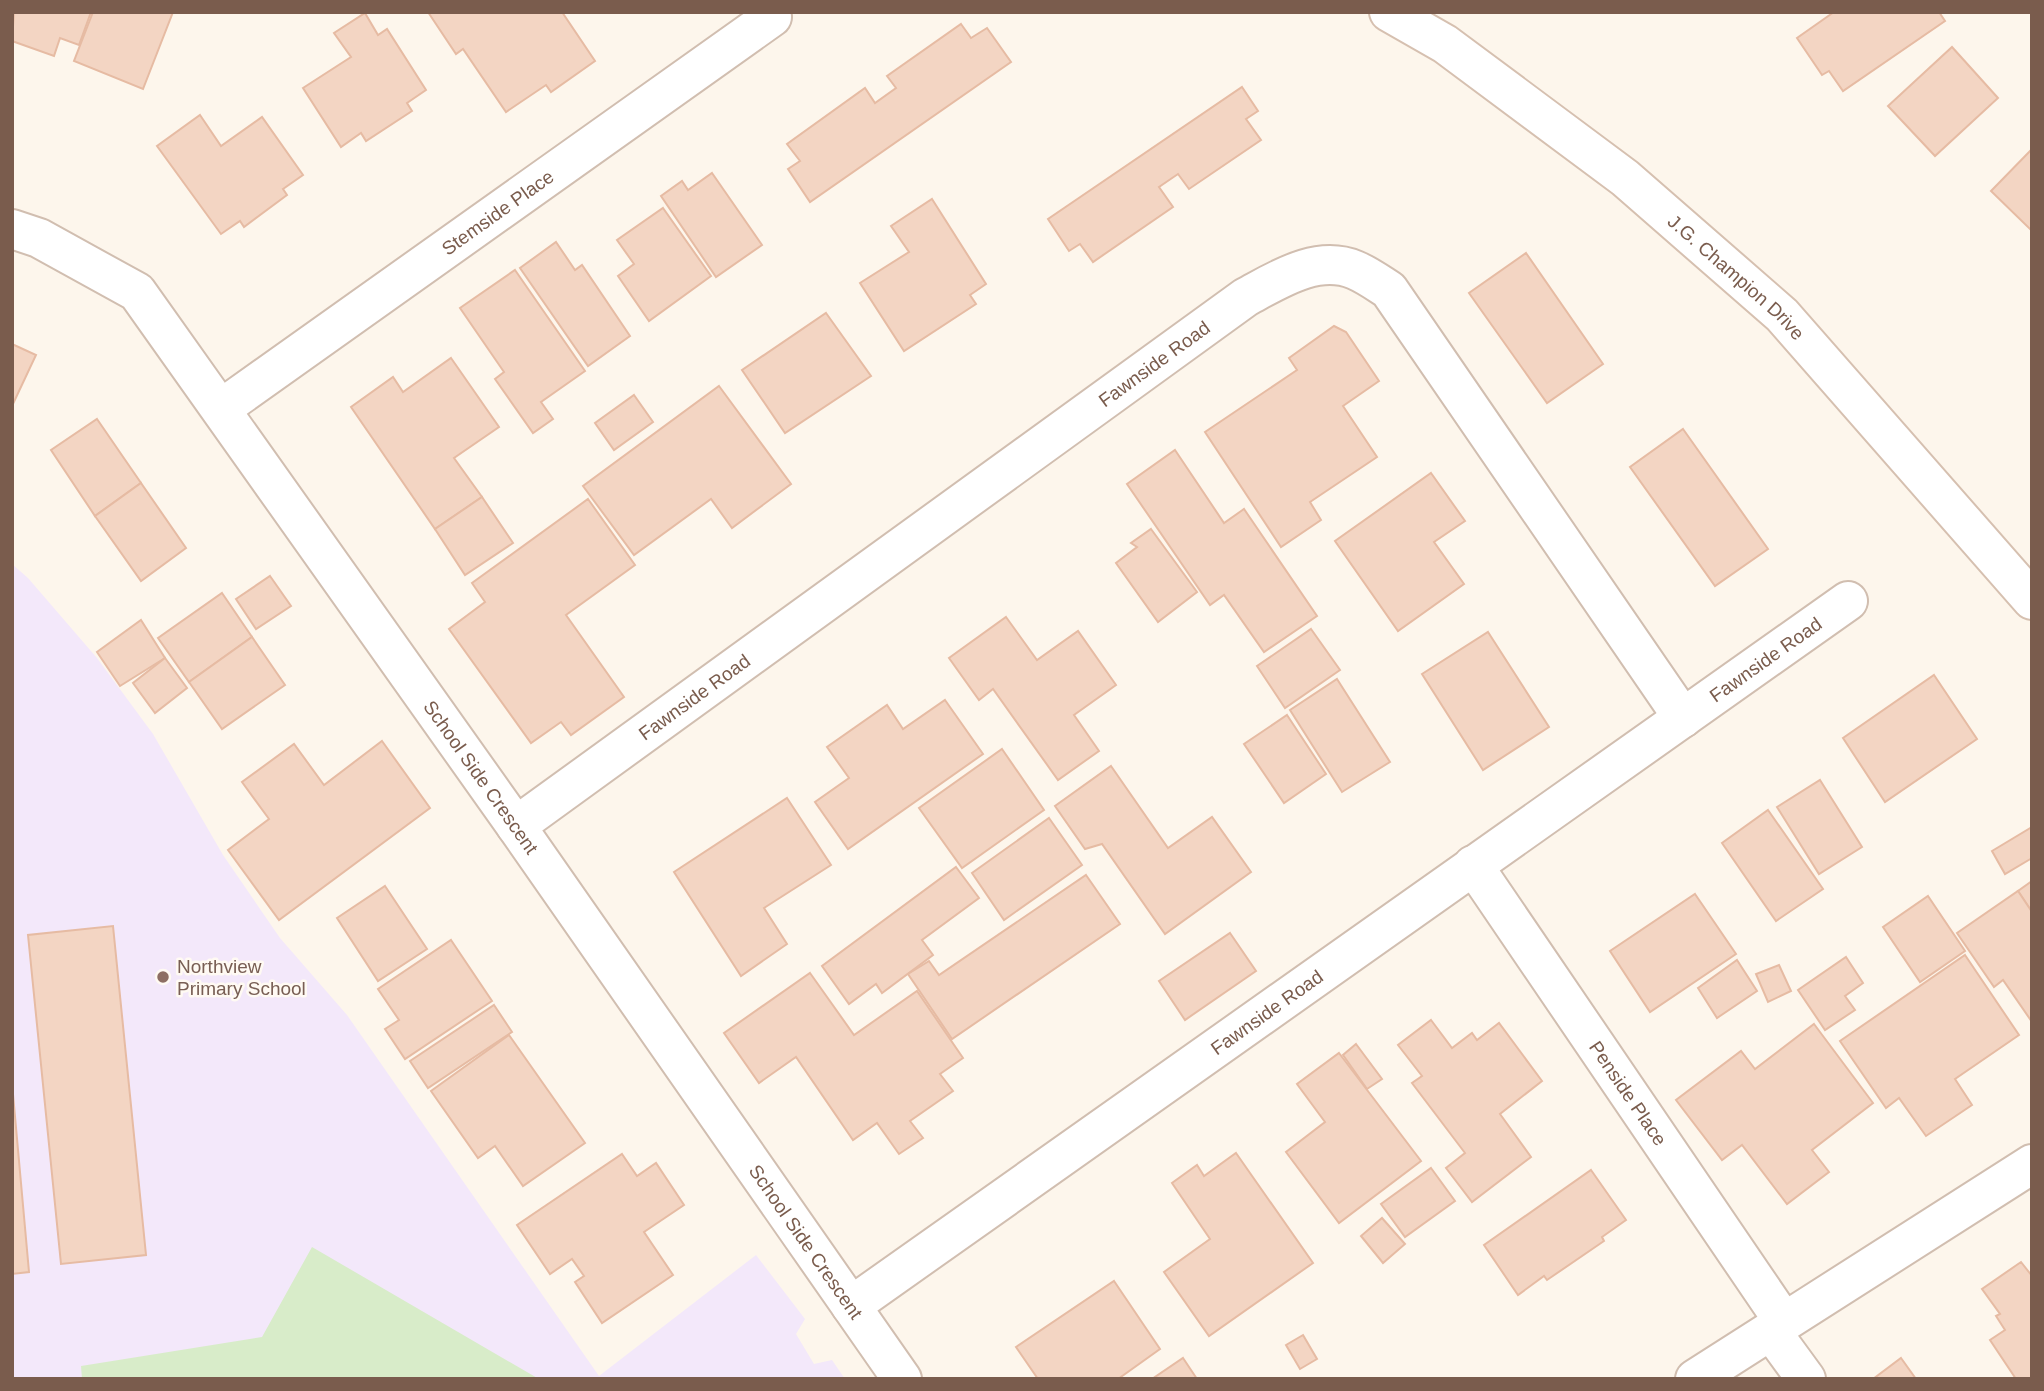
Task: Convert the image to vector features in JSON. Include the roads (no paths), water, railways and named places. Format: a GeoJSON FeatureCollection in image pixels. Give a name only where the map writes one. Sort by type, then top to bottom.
{"type":"FeatureCollection","features":[{"type":"Feature","properties":{"kind":"street","name":"J.G. Champion Drive"},"geometry":{"type":"LineString","coordinates":[[1389,12],[1445,44],[1625,178],[1782,316],[2032,600]]}},
{"type":"Feature","properties":{"kind":"street","name":"Stemside Place"},"geometry":{"type":"LineString","coordinates":[[222,408],[772,18]]}},
{"type":"Feature","properties":{"kind":"street","name":"School Side Crescent"},"geometry":{"type":"LineString","coordinates":[[12,229],[39,238],[137,292],[222,408],[902,1379]]}},
{"type":"Feature","properties":{"kind":"street","name":"Fawnside Road"},"geometry":{"type":"LineString","coordinates":[[516,826],[1246,297],[1287,275],[1322,264],[1353,269],[1389,289],[1683,718]]}},
{"type":"Feature","properties":{"kind":"street","name":"Fawnside Road"},"geometry":{"type":"LineString","coordinates":[[851,1306],[1848,601]]}},
{"type":"Feature","properties":{"kind":"street","name":"Penside Place"},"geometry":{"type":"LineString","coordinates":[[1473,865],[1777,1326],[1806,1379]]}},
{"type":"Feature","properties":{"kind":"street"},"geometry":{"type":"LineString","coordinates":[[1695,1379],[2032,1164]]}},
{"type":"Feature","properties":{"kind":"place","name":"Northview Primary School"},"geometry":{"type":"Point","coordinates":[163,977]}}]}
